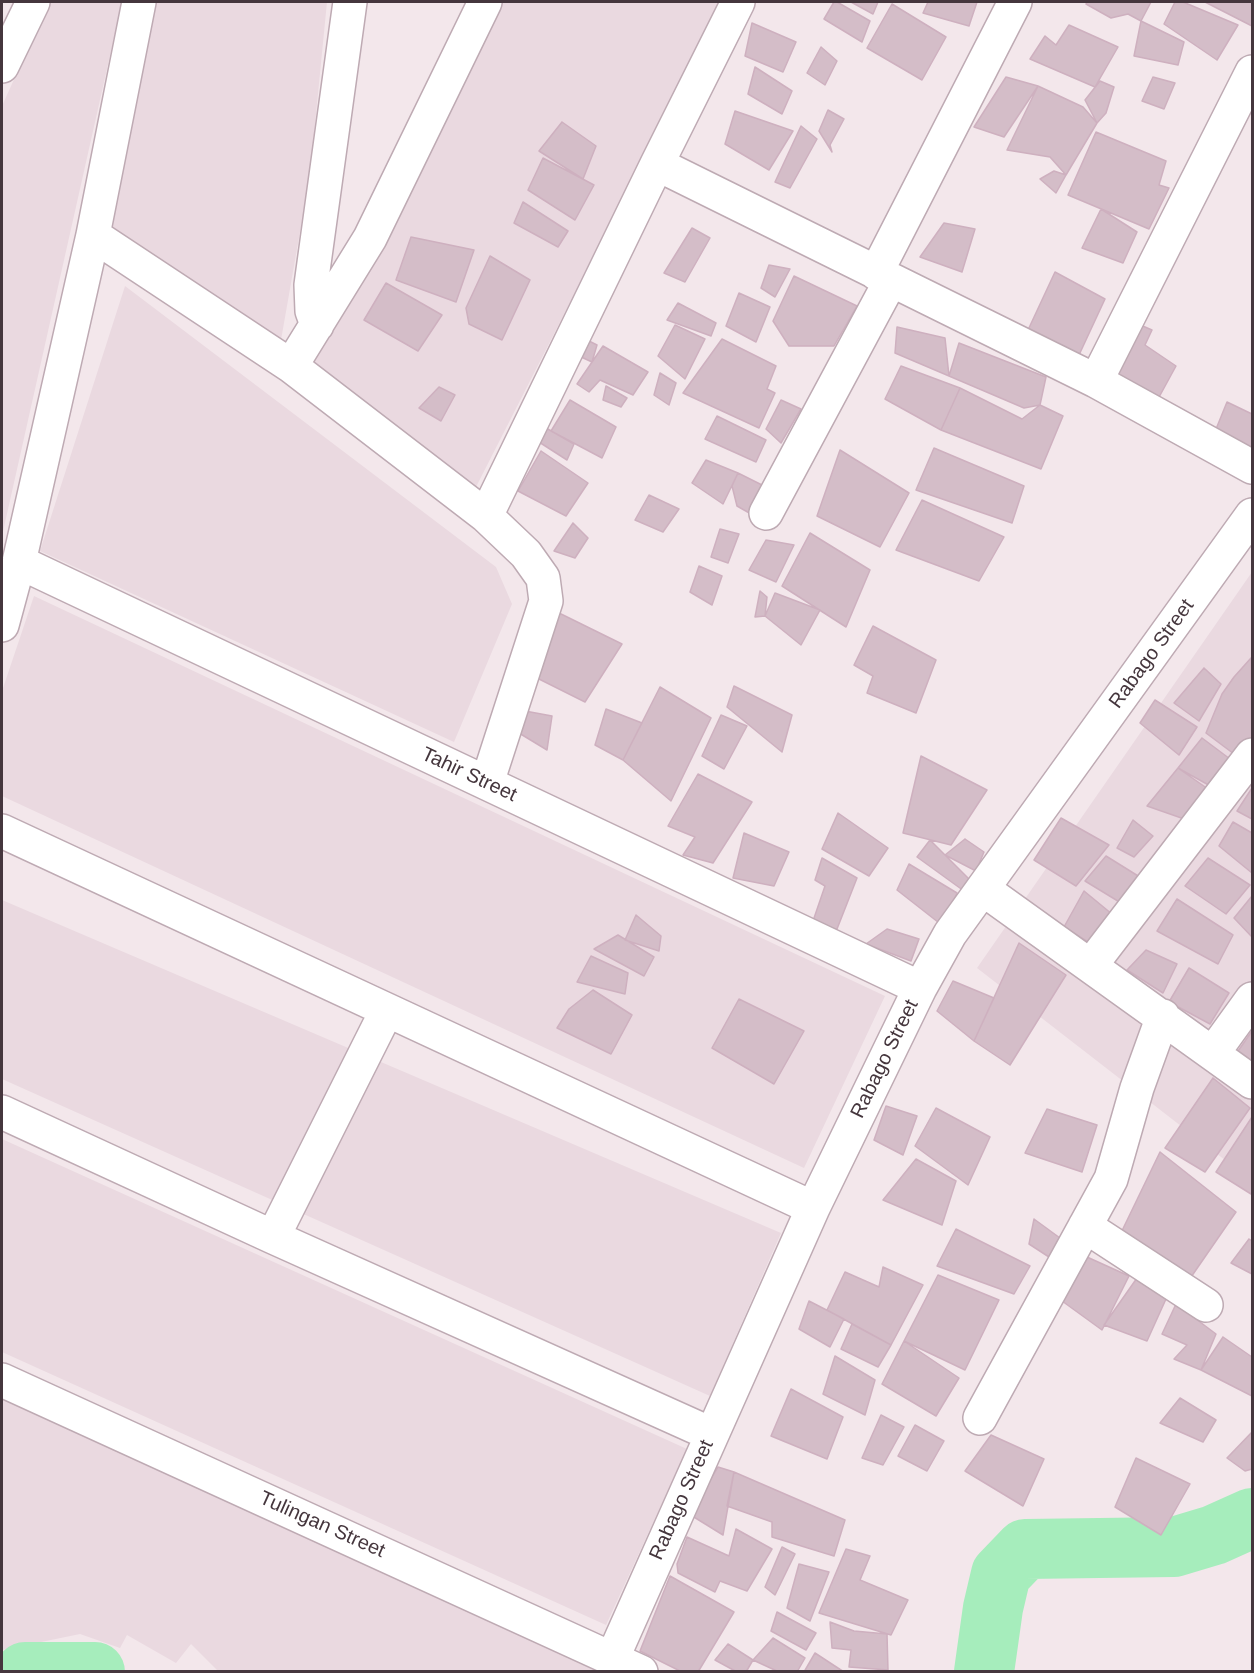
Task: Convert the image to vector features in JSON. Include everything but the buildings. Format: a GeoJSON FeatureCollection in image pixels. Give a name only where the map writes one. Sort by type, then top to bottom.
{"type":"FeatureCollection","features":[{"type":"Feature","properties":{"kind":"street"},"geometry":{"type":"LineString","coordinates":[[2,66],[33,2]]}},
{"type":"Feature","properties":{"kind":"street"},"geometry":{"type":"LineString","coordinates":[[2,625],[19,562],[93,234],[139,2]]}},
{"type":"Feature","properties":{"kind":"street"},"geometry":{"type":"LineString","coordinates":[[317,325],[312,311],[311,285],[350,2]]}},
{"type":"Feature","properties":{"kind":"street"},"geometry":{"type":"LineString","coordinates":[[291,366],[370,238],[485,2]]}},
{"type":"Feature","properties":{"kind":"street"},"geometry":{"type":"LineString","coordinates":[[486,516],[738,2]]}},
{"type":"Feature","properties":{"kind":"street"},"geometry":{"type":"LineString","coordinates":[[766,513],[884,277],[1015,2]]}},
{"type":"Feature","properties":{"kind":"street"},"geometry":{"type":"LineString","coordinates":[[1096,381],[1252,72]]}},
{"type":"Feature","properties":{"kind":"street"},"geometry":{"type":"LineString","coordinates":[[657,164],[1096,381],[1252,466]]}},
{"type":"Feature","properties":{"kind":"street"},"geometry":{"type":"LineString","coordinates":[[93,234],[291,366],[486,516],[526,554],[543,578],[546,601],[488,783]]}},
{"type":"Feature","properties":{"kind":"street","name":"Rabago Street"},"geometry":{"type":"LineString","coordinates":[[613,1657],[813,1208],[920,988],[950,934],[1252,515]]}},
{"type":"Feature","properties":{"kind":"street","name":"Tahir Street"},"geometry":{"type":"LineString","coordinates":[[19,562],[920,988]]}},
{"type":"Feature","properties":{"kind":"street"},"geometry":{"type":"LineString","coordinates":[[1091,965],[1252,755]]}},
{"type":"Feature","properties":{"kind":"street"},"geometry":{"type":"LineString","coordinates":[[2,831],[813,1208]]}},
{"type":"Feature","properties":{"kind":"street"},"geometry":{"type":"LineString","coordinates":[[982,889],[1163,1016],[1252,1082]]}},
{"type":"Feature","properties":{"kind":"street"},"geometry":{"type":"LineString","coordinates":[[1213,1053],[1252,999]]}},
{"type":"Feature","properties":{"kind":"street"},"geometry":{"type":"LineString","coordinates":[[273,1237],[387,1010]]}},
{"type":"Feature","properties":{"kind":"street"},"geometry":{"type":"LineString","coordinates":[[980,1418],[1111,1179],[1137,1088],[1163,1016]]}},
{"type":"Feature","properties":{"kind":"street"},"geometry":{"type":"LineString","coordinates":[[2,1112],[711,1434]]}},
{"type":"Feature","properties":{"kind":"street"},"geometry":{"type":"LineString","coordinates":[[1085,1226],[1206,1305]]}},
{"type":"Feature","properties":{"kind":"street","name":"Tulingan Street"},"geometry":{"type":"LineString","coordinates":[[2,1380],[642,1671]]}},
{"type":"Feature","properties":{"kind":"shaded area"},"geometry":{"type":"Polygon","coordinates":[[[49,2],[122,2],[2,536],[2,106],[49,2]]]}},
{"type":"Feature","properties":{"kind":"shaded area"},"geometry":{"type":"Polygon","coordinates":[[[136,2],[327,2],[310,175],[281,340],[99,229],[136,2]]]}},
{"type":"Feature","properties":{"kind":"shaded area"},"geometry":{"type":"Polygon","coordinates":[[[490,2],[723,2],[476,487],[300,375],[490,2]]]}},
{"type":"Feature","properties":{"kind":"shaded area"},"geometry":{"type":"Polygon","coordinates":[[[125,286],[496,567],[512,604],[454,742],[40,551],[125,286]]]}},
{"type":"Feature","properties":{"kind":"shaded area"},"geometry":{"type":"Polygon","coordinates":[[[1252,572],[1252,1181],[977,968],[1252,572]]]}},
{"type":"Feature","properties":{"kind":"shaded area"},"geometry":{"type":"Polygon","coordinates":[[[34,596],[885,996],[804,1168],[2,796],[2,691],[34,596]]]}},
{"type":"Feature","properties":{"kind":"shaded area"},"geometry":{"type":"Polygon","coordinates":[[[2,900],[781,1233],[710,1396],[2,1079],[2,900]]]}},
{"type":"Feature","properties":{"kind":"shaded area"},"geometry":{"type":"Polygon","coordinates":[[[2,1139],[687,1449],[606,1625],[2,1352],[2,1139]]]}},
{"type":"Feature","properties":{"kind":"shaded area"},"geometry":{"type":"Polygon","coordinates":[[[2,1394],[622,1671],[218,1671],[191,1644],[176,1663],[127,1635],[120,1648],[80,1634],[2,1650],[2,1394]]]}},
{"type":"Feature","properties":{"kind":"waterway"},"geometry":{"type":"LineString","coordinates":[[984,1672],[993,1608],[1001,1574],[1025,1549],[1174,1547],[1214,1535],[1252,1518]]}},
{"type":"Feature","properties":{"kind":"waterway"},"geometry":{"type":"LineString","coordinates":[[25,1672],[95,1672]]}}]}
